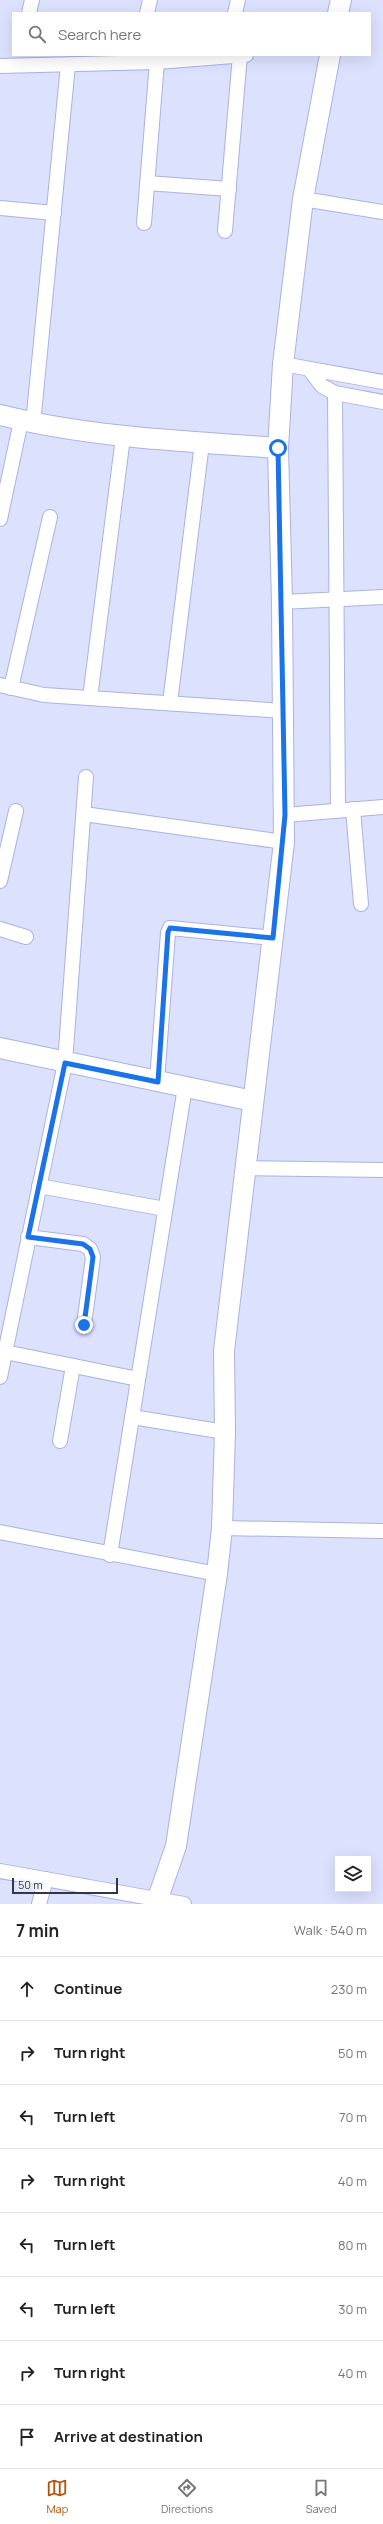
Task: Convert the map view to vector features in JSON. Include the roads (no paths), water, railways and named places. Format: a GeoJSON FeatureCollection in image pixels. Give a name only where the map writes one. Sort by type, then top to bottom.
{"type":"FeatureCollection","features":[{"type":"Feature","properties":{"kind":"street"},"geometry":{"type":"LineString","coordinates":[[29,12],[32,0]]}},
{"type":"Feature","properties":{"kind":"street"},"geometry":{"type":"LineString","coordinates":[[147,12],[150,0]]}},
{"type":"Feature","properties":{"kind":"street"},"geometry":{"type":"LineString","coordinates":[[235,12],[238,0]]}},
{"type":"Feature","properties":{"kind":"street"},"geometry":{"type":"LineString","coordinates":[[338,12],[341,0]]}},
{"type":"Feature","properties":{"kind":"street"},"geometry":{"type":"LineString","coordinates":[[0,66],[17,61],[68,65],[138,59],[158,62],[231,56],[229,189],[226,232]]}},
{"type":"Feature","properties":{"kind":"street"},"geometry":{"type":"LineString","coordinates":[[157,1901],[176,1846],[217,1574],[222,1528],[225,1432],[224,1351],[284,842],[284,711],[278,448],[283,364],[303,199],[330,56]]}},
{"type":"Feature","properties":{"kind":"street"},"geometry":{"type":"LineString","coordinates":[[144,223],[158,62]]}},
{"type":"Feature","properties":{"kind":"street"},"geometry":{"type":"LineString","coordinates":[[0,519],[27,422],[46,293],[68,65]]}},
{"type":"Feature","properties":{"kind":"street"},"geometry":{"type":"LineString","coordinates":[[147,183],[229,189]]}},
{"type":"Feature","properties":{"kind":"street"},"geometry":{"type":"LineString","coordinates":[[303,199],[383,212]]}},
{"type":"Feature","properties":{"kind":"street"},"geometry":{"type":"LineString","coordinates":[[0,208],[54,213]]}},
{"type":"Feature","properties":{"kind":"street"},"geometry":{"type":"LineString","coordinates":[[283,364],[383,382]]}},
{"type":"Feature","properties":{"kind":"street"},"geometry":{"type":"LineString","coordinates":[[309,369],[322,386],[335,393],[383,402]]}},
{"type":"Feature","properties":{"kind":"street"},"geometry":{"type":"LineString","coordinates":[[335,393],[338,811]]}},
{"type":"Feature","properties":{"kind":"street"},"geometry":{"type":"LineString","coordinates":[[0,415],[27,422],[123,437],[278,448]]}},
{"type":"Feature","properties":{"kind":"street"},"geometry":{"type":"LineString","coordinates":[[90,698],[123,437]]}},
{"type":"Feature","properties":{"kind":"street"},"geometry":{"type":"LineString","coordinates":[[170,704],[202,443]]}},
{"type":"Feature","properties":{"kind":"street"},"geometry":{"type":"LineString","coordinates":[[50,517],[5,686],[44,695],[284,711]]}},
{"type":"Feature","properties":{"kind":"street"},"geometry":{"type":"LineString","coordinates":[[282,602],[383,597]]}},
{"type":"Feature","properties":{"kind":"street"},"geometry":{"type":"LineString","coordinates":[[0,1377],[38,1186],[65,1063],[86,777]]}},
{"type":"Feature","properties":{"kind":"street"},"geometry":{"type":"LineString","coordinates":[[285,815],[383,807]]}},
{"type":"Feature","properties":{"kind":"street"},"geometry":{"type":"LineString","coordinates":[[353,809],[361,904]]}},
{"type":"Feature","properties":{"kind":"street"},"geometry":{"type":"LineString","coordinates":[[0,881],[16,812]]}},
{"type":"Feature","properties":{"kind":"street"},"geometry":{"type":"LineString","coordinates":[[84,814],[284,842]]}},
{"type":"Feature","properties":{"kind":"street"},"geometry":{"type":"LineString","coordinates":[[158,1082],[168,932],[170,928],[273,938]]}},
{"type":"Feature","properties":{"kind":"street"},"geometry":{"type":"LineString","coordinates":[[0,929],[26,937]]}},
{"type":"Feature","properties":{"kind":"street"},"geometry":{"type":"LineString","coordinates":[[0,1048],[65,1063],[253,1101]]}},
{"type":"Feature","properties":{"kind":"street"},"geometry":{"type":"LineString","coordinates":[[110,1555],[185,1087]]}},
{"type":"Feature","properties":{"kind":"street"},"geometry":{"type":"LineString","coordinates":[[246,1168],[383,1170]]}},
{"type":"Feature","properties":{"kind":"street"},"geometry":{"type":"LineString","coordinates":[[38,1186],[165,1209]]}},
{"type":"Feature","properties":{"kind":"street"},"geometry":{"type":"LineString","coordinates":[[28,1237],[83,1244],[90,1249],[93,1257],[84,1325]]}},
{"type":"Feature","properties":{"kind":"street"},"geometry":{"type":"LineString","coordinates":[[5,1352],[138,1379]]}},
{"type":"Feature","properties":{"kind":"street"},"geometry":{"type":"LineString","coordinates":[[60,1441],[73,1366]]}},
{"type":"Feature","properties":{"kind":"street"},"geometry":{"type":"LineString","coordinates":[[132,1417],[225,1432]]}},
{"type":"Feature","properties":{"kind":"street"},"geometry":{"type":"LineString","coordinates":[[222,1528],[383,1531]]}},
{"type":"Feature","properties":{"kind":"street"},"geometry":{"type":"LineString","coordinates":[[0,1532],[110,1555],[217,1574]]}},
{"type":"Feature","properties":{"kind":"street"},"geometry":{"type":"LineString","coordinates":[[0,1872],[46,1879],[157,1901],[184,1904]]}},
{"type":"Feature","properties":{"kind":"street"},"geometry":{"type":"LineString","coordinates":[[40,1904],[46,1879]]}}]}
